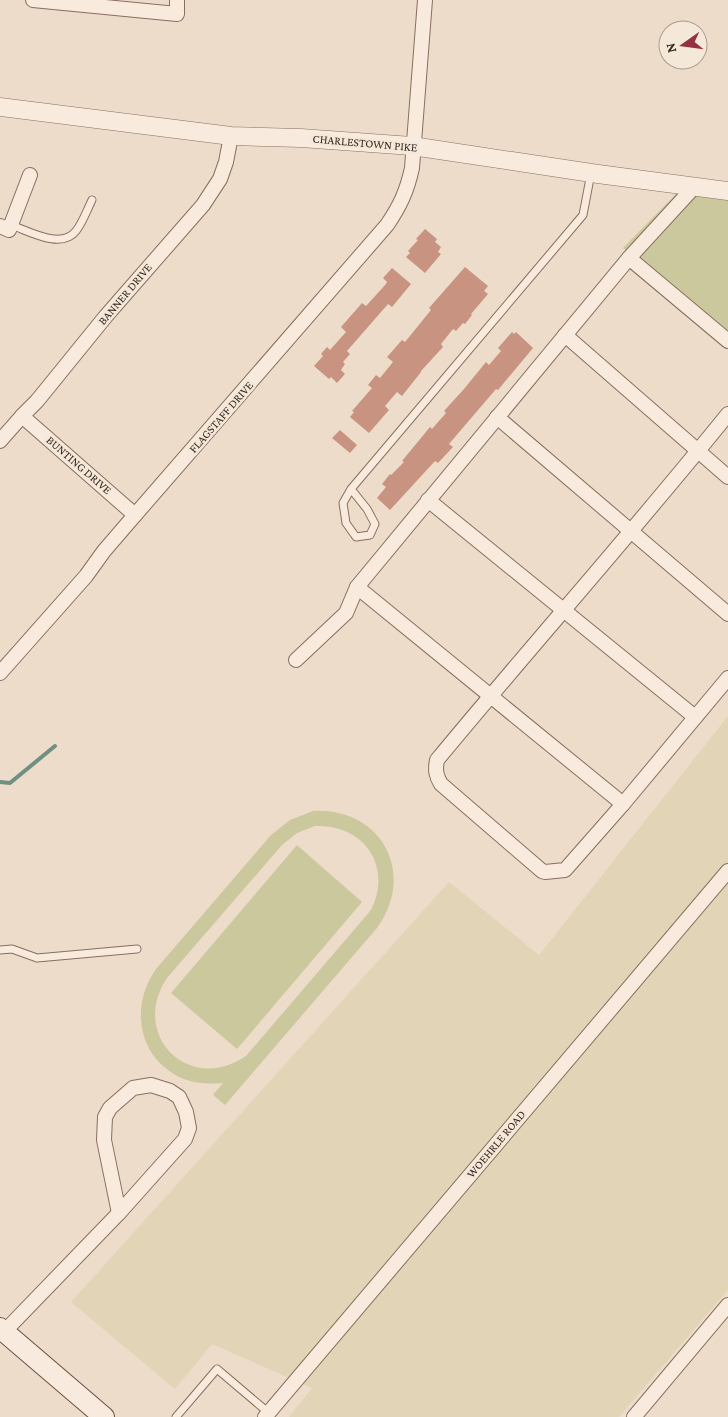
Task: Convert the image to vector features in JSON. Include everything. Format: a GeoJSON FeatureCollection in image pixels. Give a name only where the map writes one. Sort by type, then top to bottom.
{"type":"FeatureCollection","features":[{"type":"Feature","properties":{"kind":"main road"},"geometry":{"type":"LineString","coordinates":[[2,1330],[104,1417]]}},
{"type":"Feature","properties":{"kind":"street"},"geometry":{"type":"LineString","coordinates":[[33,0],[177,14],[177,0]]}},
{"type":"Feature","properties":{"kind":"street","name":"FLAGSTAFF DRIVE"},"geometry":{"type":"LineString","coordinates":[[0,673],[86,576],[104,551],[387,225],[400,206],[408,186],[412,168],[412,146],[425,0]]}},
{"type":"Feature","properties":{"kind":"street","name":"CHARLESTOWN PIKE"},"geometry":{"type":"LineString","coordinates":[[0,107],[231,136],[300,138],[412,146],[728,191]]}},
{"type":"Feature","properties":{"kind":"street","name":"BANNER DRIVE"},"geometry":{"type":"LineString","coordinates":[[0,441],[37,401],[106,316],[203,205],[220,179],[226,162],[231,136]]}},
{"type":"Feature","properties":{"kind":"street"},"geometry":{"type":"LineString","coordinates":[[5,225],[30,175]]}},
{"type":"Feature","properties":{"kind":"street"},"geometry":{"type":"LineString","coordinates":[[296,660],[346,613],[357,587],[428,500],[629,258],[695,186]]}},
{"type":"Feature","properties":{"kind":"street"},"geometry":{"type":"LineString","coordinates":[[629,258],[728,341]]}},
{"type":"Feature","properties":{"kind":"street"},"geometry":{"type":"LineString","coordinates":[[565,336],[728,477]]}},
{"type":"Feature","properties":{"kind":"street"},"geometry":{"type":"LineString","coordinates":[[728,414],[631,532],[490,695],[437,760],[435,770],[437,777],[441,784],[542,871],[565,870],[624,804],[728,678]]}},
{"type":"Feature","properties":{"kind":"street","name":"BUNTING DRIVE"},"geometry":{"type":"LineString","coordinates":[[22,416],[135,515]]}},
{"type":"Feature","properties":{"kind":"street"},"geometry":{"type":"LineString","coordinates":[[497,417],[728,614]]}},
{"type":"Feature","properties":{"kind":"street"},"geometry":{"type":"LineString","coordinates":[[428,500],[695,717]]}},
{"type":"Feature","properties":{"kind":"street"},"geometry":{"type":"LineString","coordinates":[[357,587],[624,804]]}},
{"type":"Feature","properties":{"kind":"street","name":"WOEHRLE ROAD"},"geometry":{"type":"LineString","coordinates":[[267,1415],[728,871]]}},
{"type":"Feature","properties":{"kind":"street"},"geometry":{"type":"LineString","coordinates":[[2,1330],[119,1213],[185,1139],[189,1128],[186,1112],[179,1097],[170,1091],[151,1085],[133,1088],[110,1108],[105,1117],[104,1140],[119,1213]]}},
{"type":"Feature","properties":{"kind":"street"},"geometry":{"type":"LineString","coordinates":[[634,1417],[728,1305]]}},
{"type":"Feature","properties":{"kind":"lane"},"geometry":{"type":"LineString","coordinates":[[351,489],[367,509],[374,524],[370,535],[356,537],[346,523],[343,503],[351,489],[583,215],[592,173]]}},
{"type":"Feature","properties":{"kind":"lane"},"geometry":{"type":"LineString","coordinates":[[5,225],[53,240],[64,239],[75,233],[92,200]]}},
{"type":"Feature","properties":{"kind":"lane"},"geometry":{"type":"LineString","coordinates":[[0,950],[12,949],[37,958],[137,949]]}},
{"type":"Feature","properties":{"kind":"lane"},"geometry":{"type":"LineString","coordinates":[[176,1417],[217,1369],[267,1415]]}},
{"type":"Feature","properties":{"kind":"shaded area"},"geometry":{"type":"Polygon","coordinates":[[[677,193],[728,199],[728,334],[623,248],[677,193]]]}},
{"type":"Feature","properties":{"kind":"shaded area"},"geometry":{"type":"Polygon","coordinates":[[[728,716],[728,1290],[619,1417],[289,1417],[312,1388],[212,1344],[175,1389],[71,1302],[449,882],[539,955],[728,716]]]}},
{"type":"Feature","properties":{"kind":"shaded area"},"geometry":{"type":"Polygon","coordinates":[[[313,811],[337,813],[357,820],[374,832],[386,847],[392,866],[393,886],[389,907],[377,928],[225,1105],[213,1095],[223,1083],[203,1083],[184,1079],[168,1070],[156,1059],[148,1046],[143,1031],[141,1015],[143,1000],[148,984],[156,969],[271,835],[290,820],[313,811]],[[315,826],[297,833],[282,845],[167,978],[157,999],[155,1020],[160,1038],[171,1053],[186,1063],[204,1068],[225,1066],[246,1056],[371,910],[377,894],[378,878],[376,864],[370,851],[360,840],[348,832],[332,827],[315,826]]]}},
{"type":"Feature","properties":{"kind":"shaded area"},"geometry":{"type":"Polygon","coordinates":[[[297,845],[362,902],[237,1049],[171,993],[297,845]]]}},
{"type":"Feature","properties":{"kind":"building"},"geometry":{"type":"Polygon","coordinates":[[[425,229],[437,239],[435,242],[441,247],[438,252],[441,254],[425,273],[406,257],[410,253],[408,251],[418,240],[416,239],[425,229]]]}},
{"type":"Feature","properties":{"kind":"building"},"geometry":{"type":"Polygon","coordinates":[[[465,267],[488,286],[484,291],[488,294],[465,324],[463,323],[456,331],[453,329],[441,344],[443,347],[402,396],[397,392],[385,406],[389,410],[369,433],[350,417],[354,412],[352,411],[372,388],[368,385],[376,375],[380,378],[393,362],[387,357],[402,340],[405,342],[431,310],[429,308],[465,267]]]}},
{"type":"Feature","properties":{"kind":"building"},"geometry":{"type":"Polygon","coordinates":[[[392,268],[411,284],[392,307],[388,304],[347,351],[350,354],[343,362],[345,364],[341,370],[345,374],[337,383],[331,377],[329,379],[314,366],[323,356],[321,354],[327,347],[330,350],[346,332],[341,327],[362,303],[366,306],[386,284],[387,282],[383,278],[392,268]]]}},
{"type":"Feature","properties":{"kind":"building"},"geometry":{"type":"Polygon","coordinates":[[[512,332],[514,334],[516,332],[533,348],[449,444],[453,447],[438,463],[435,461],[390,510],[377,498],[386,487],[382,484],[404,462],[402,461],[430,427],[432,429],[446,413],[444,411],[486,362],[489,365],[501,351],[498,348],[512,332]]]}},
{"type":"Feature","properties":{"kind":"building"},"geometry":{"type":"Polygon","coordinates":[[[340,430],[357,445],[350,453],[332,438],[340,430]]]}},
{"type":"Feature","properties":{"kind":"waterway"},"geometry":{"type":"LineString","coordinates":[[0,782],[10,783],[55,746]]}}]}
